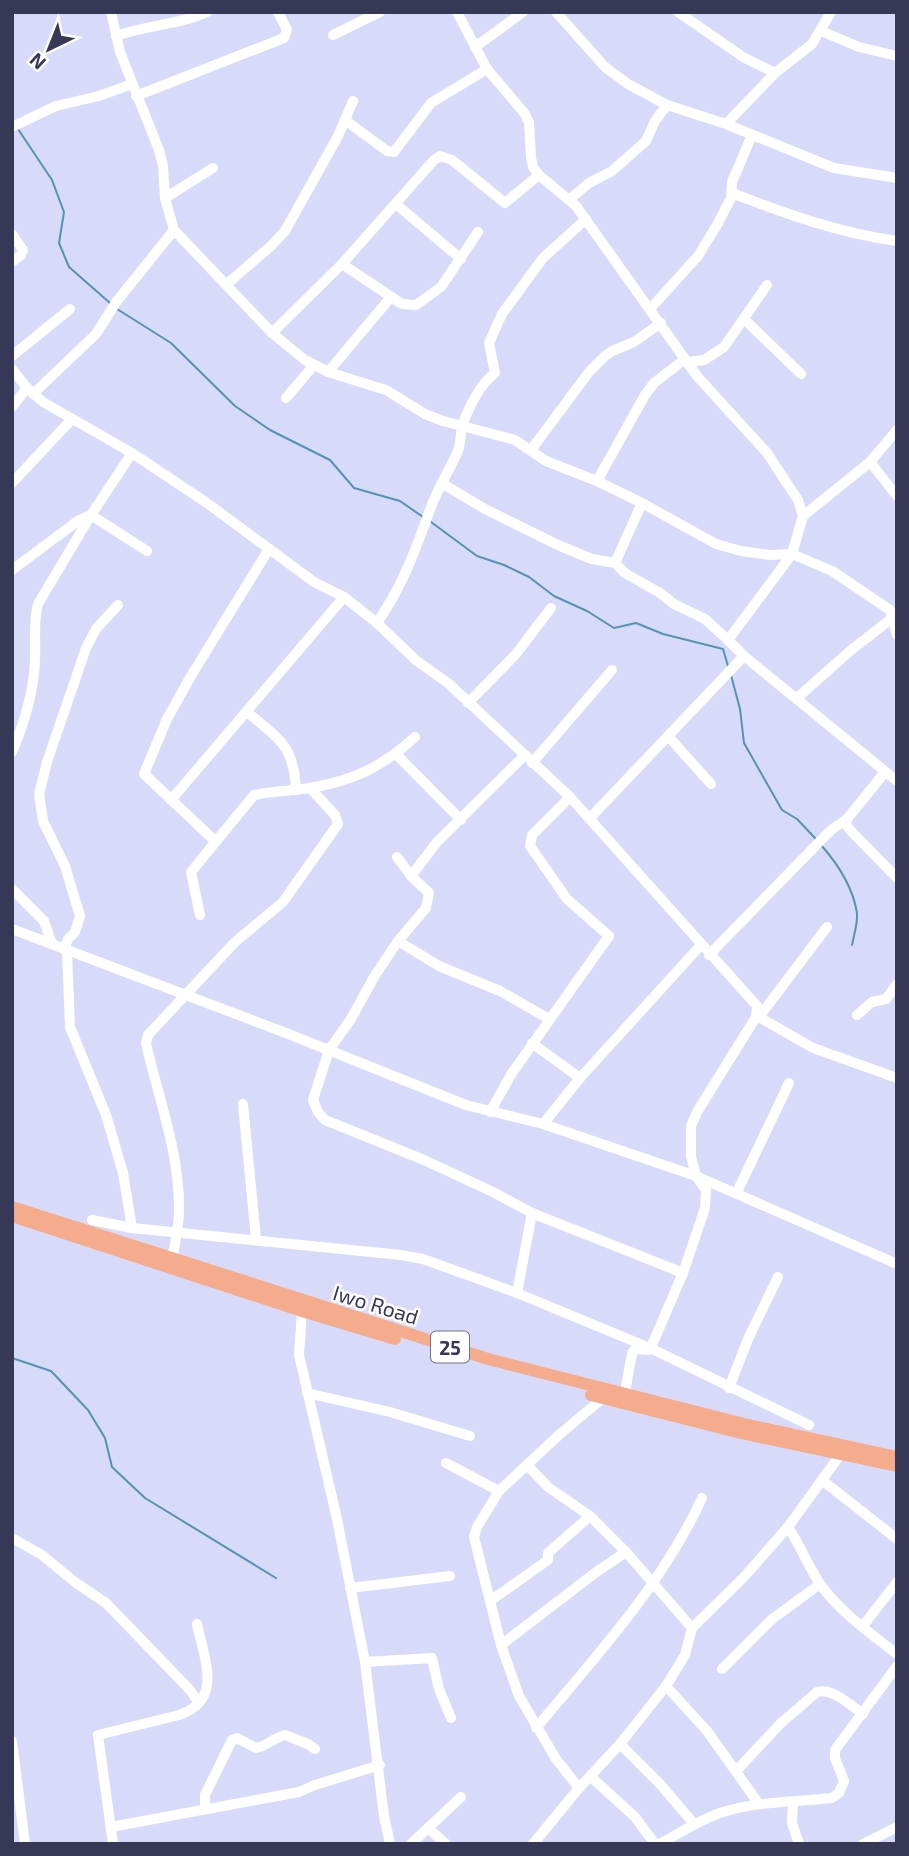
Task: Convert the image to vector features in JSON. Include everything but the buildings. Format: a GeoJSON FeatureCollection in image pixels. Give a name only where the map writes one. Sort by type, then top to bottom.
{"type":"FeatureCollection","features":[{"type":"Feature","properties":{"kind":"main road","name":"Iwo Road"},"geometry":{"type":"LineString","coordinates":[[12,1206],[488,1363],[603,1398],[840,1455],[897,1466]]}},
{"type":"Feature","properties":{"kind":"main road","name":"Iwo Road"},"geometry":{"type":"LineString","coordinates":[[12,1216],[302,1311],[488,1363],[607,1391],[625,1392],[744,1424],[897,1457]]}},
{"type":"Feature","properties":{"kind":"street"},"geometry":{"type":"LineString","coordinates":[[111,12],[136,96],[159,150],[165,198],[174,230],[287,347],[328,372],[387,390],[425,414],[462,427],[506,437],[558,467],[597,481],[716,544],[770,555],[792,554],[848,580],[893,613],[897,635]]}},
{"type":"Feature","properties":{"kind":"street"},"geometry":{"type":"LineString","coordinates":[[116,36],[139,28],[192,19],[207,12]]}},
{"type":"Feature","properties":{"kind":"street"},"geometry":{"type":"LineString","coordinates":[[136,96],[284,38],[287,30],[278,12]]}},
{"type":"Feature","properties":{"kind":"street"},"geometry":{"type":"LineString","coordinates":[[333,35],[380,12]]}},
{"type":"Feature","properties":{"kind":"street"},"geometry":{"type":"LineString","coordinates":[[457,12],[487,69],[525,114],[529,123],[533,167],[539,175],[570,199],[586,219],[697,376],[767,453],[798,500],[803,516],[792,554],[728,640]]}},
{"type":"Feature","properties":{"kind":"street"},"geometry":{"type":"LineString","coordinates":[[475,47],[523,12]]}},
{"type":"Feature","properties":{"kind":"street"},"geometry":{"type":"LineString","coordinates":[[556,12],[605,66],[628,84],[667,105],[726,124],[834,168],[897,178]]}},
{"type":"Feature","properties":{"kind":"street"},"geometry":{"type":"LineString","coordinates":[[678,12],[743,57],[775,73]]}},
{"type":"Feature","properties":{"kind":"street"},"geometry":{"type":"LineString","coordinates":[[726,124],[775,73],[803,53],[821,31],[831,12]]}},
{"type":"Feature","properties":{"kind":"street"},"geometry":{"type":"LineString","coordinates":[[821,31],[859,47],[897,56]]}},
{"type":"Feature","properties":{"kind":"street"},"geometry":{"type":"LineString","coordinates":[[345,120],[387,151],[394,152],[431,103],[487,69]]}},
{"type":"Feature","properties":{"kind":"street"},"geometry":{"type":"LineString","coordinates":[[15,125],[56,106],[99,96],[132,84]]}},
{"type":"Feature","properties":{"kind":"street"},"geometry":{"type":"LineString","coordinates":[[227,284],[280,238],[345,120],[352,101]]}},
{"type":"Feature","properties":{"kind":"street"},"geometry":{"type":"LineString","coordinates":[[570,199],[589,183],[612,171],[646,141],[655,121],[667,105]]}},
{"type":"Feature","properties":{"kind":"street"},"geometry":{"type":"LineString","coordinates":[[650,309],[698,256],[717,225],[732,193],[732,182],[752,135]]}},
{"type":"Feature","properties":{"kind":"street"},"geometry":{"type":"LineString","coordinates":[[272,333],[342,264],[440,156],[452,160],[505,203],[539,175]]}},
{"type":"Feature","properties":{"kind":"street"},"geometry":{"type":"LineString","coordinates":[[165,198],[213,168]]}},
{"type":"Feature","properties":{"kind":"street"},"geometry":{"type":"LineString","coordinates":[[732,193],[790,216],[856,235],[897,241]]}},
{"type":"Feature","properties":{"kind":"street"},"geometry":{"type":"LineString","coordinates":[[397,205],[461,259]]}},
{"type":"Feature","properties":{"kind":"street"},"geometry":{"type":"LineString","coordinates":[[377,622],[397,594],[425,529],[431,508],[459,450],[462,427],[471,406],[488,377],[495,373],[489,343],[502,314],[542,258],[586,219]]}},
{"type":"Feature","properties":{"kind":"street"},"geometry":{"type":"LineString","coordinates":[[12,407],[96,334],[117,301],[174,230]]}},
{"type":"Feature","properties":{"kind":"street"},"geometry":{"type":"LineString","coordinates":[[342,264],[391,297],[402,303],[416,305],[441,287],[478,232]]}},
{"type":"Feature","properties":{"kind":"street"},"geometry":{"type":"LineString","coordinates":[[12,233],[23,250],[12,262]]}},
{"type":"Feature","properties":{"kind":"street"},"geometry":{"type":"LineString","coordinates":[[697,376],[704,360],[724,346],[767,285]]}},
{"type":"Feature","properties":{"kind":"street"},"geometry":{"type":"LineString","coordinates":[[328,372],[391,297]]}},
{"type":"Feature","properties":{"kind":"street"},"geometry":{"type":"LineString","coordinates":[[12,356],[70,309]]}},
{"type":"Feature","properties":{"kind":"street"},"geometry":{"type":"LineString","coordinates":[[744,318],[801,374]]}},
{"type":"Feature","properties":{"kind":"street"},"geometry":{"type":"LineString","coordinates":[[531,450],[589,372],[612,351],[634,342],[661,324]]}},
{"type":"Feature","properties":{"kind":"street"},"geometry":{"type":"LineString","coordinates":[[597,481],[654,383],[686,360],[704,360]]}},
{"type":"Feature","properties":{"kind":"street"},"geometry":{"type":"LineString","coordinates":[[286,398],[314,365]]}},
{"type":"Feature","properties":{"kind":"street"},"geometry":{"type":"LineString","coordinates":[[12,369],[30,391],[72,419],[132,453],[207,503],[314,582],[344,597],[377,622],[417,661],[441,677],[590,818],[755,1003],[758,1014],[813,1048],[897,1078]]}},
{"type":"Feature","properties":{"kind":"street"},"geometry":{"type":"LineString","coordinates":[[12,483],[72,419]]}},
{"type":"Feature","properties":{"kind":"street"},"geometry":{"type":"LineString","coordinates":[[803,516],[870,462],[897,430]]}},
{"type":"Feature","properties":{"kind":"street"},"geometry":{"type":"LineString","coordinates":[[12,752],[25,716],[35,663],[34,617],[38,604],[132,453]]}},
{"type":"Feature","properties":{"kind":"street"},"geometry":{"type":"LineString","coordinates":[[870,462],[897,496]]}},
{"type":"Feature","properties":{"kind":"street"},"geometry":{"type":"LineString","coordinates":[[443,484],[485,509],[560,546],[592,559],[615,563],[625,573],[674,604],[705,619],[744,656],[897,781]]}},
{"type":"Feature","properties":{"kind":"street"},"geometry":{"type":"LineString","coordinates":[[615,563],[642,503]]}},
{"type":"Feature","properties":{"kind":"street"},"geometry":{"type":"LineString","coordinates":[[91,515],[147,551]]}},
{"type":"Feature","properties":{"kind":"street"},"geometry":{"type":"LineString","coordinates":[[12,570],[79,520],[91,515]]}},
{"type":"Feature","properties":{"kind":"street"},"geometry":{"type":"LineString","coordinates":[[215,841],[144,774],[167,719],[269,549]]}},
{"type":"Feature","properties":{"kind":"street"},"geometry":{"type":"LineString","coordinates":[[171,800],[344,597]]}},
{"type":"Feature","properties":{"kind":"street"},"geometry":{"type":"LineString","coordinates":[[118,605],[96,629],[86,648],[39,793],[43,821],[65,866],[80,916],[75,932],[68,939],[66,950],[70,1027],[106,1115],[123,1173],[132,1228]]}},
{"type":"Feature","properties":{"kind":"street"},"geometry":{"type":"LineString","coordinates":[[468,703],[516,654],[551,608]]}},
{"type":"Feature","properties":{"kind":"street"},"geometry":{"type":"LineString","coordinates":[[797,698],[893,613]]}},
{"type":"Feature","properties":{"kind":"street"},"geometry":{"type":"LineString","coordinates":[[590,818],[744,656]]}},
{"type":"Feature","properties":{"kind":"street"},"geometry":{"type":"LineString","coordinates":[[411,876],[437,842],[529,759],[612,670]]}},
{"type":"Feature","properties":{"kind":"street"},"geometry":{"type":"LineString","coordinates":[[247,712],[278,738],[286,749],[295,766],[296,790]]}},
{"type":"Feature","properties":{"kind":"street"},"geometry":{"type":"LineString","coordinates":[[668,736],[711,784]]}},
{"type":"Feature","properties":{"kind":"street"},"geometry":{"type":"LineString","coordinates":[[200,915],[191,872],[254,794],[310,788],[359,776],[396,754],[415,737]]}},
{"type":"Feature","properties":{"kind":"street"},"geometry":{"type":"LineString","coordinates":[[396,754],[461,820]]}},
{"type":"Feature","properties":{"kind":"street"},"geometry":{"type":"LineString","coordinates":[[709,954],[831,830],[847,819],[886,772]]}},
{"type":"Feature","properties":{"kind":"street"},"geometry":{"type":"LineString","coordinates":[[172,1259],[180,1209],[167,1127],[146,1043],[148,1035],[235,942],[283,902],[338,824],[335,814],[310,788]]}},
{"type":"Feature","properties":{"kind":"street"},"geometry":{"type":"LineString","coordinates":[[490,1112],[532,1043],[609,936],[567,899],[530,846],[529,839],[532,835],[570,797]]}},
{"type":"Feature","properties":{"kind":"street"},"geometry":{"type":"LineString","coordinates":[[847,819],[846,824],[850,830],[897,878]]}},
{"type":"Feature","properties":{"kind":"street"},"geometry":{"type":"LineString","coordinates":[[397,857],[411,876],[429,893],[426,908],[398,941],[329,1050],[313,1100],[318,1112],[325,1120],[424,1160],[533,1213],[683,1273]]}},
{"type":"Feature","properties":{"kind":"street"},"geometry":{"type":"LineString","coordinates":[[12,889],[44,920],[52,944]]}},
{"type":"Feature","properties":{"kind":"street"},"geometry":{"type":"LineString","coordinates":[[650,1348],[683,1273],[707,1197],[706,1190],[696,1176],[691,1156],[691,1126],[758,1014],[827,927]]}},
{"type":"Feature","properties":{"kind":"street"},"geometry":{"type":"LineString","coordinates":[[12,929],[490,1112],[543,1124],[696,1176],[897,1264]]}},
{"type":"Feature","properties":{"kind":"street"},"geometry":{"type":"LineString","coordinates":[[398,941],[439,966],[500,991],[549,1019]]}},
{"type":"Feature","properties":{"kind":"street"},"geometry":{"type":"LineString","coordinates":[[543,1124],[580,1078],[701,945]]}},
{"type":"Feature","properties":{"kind":"street"},"geometry":{"type":"LineString","coordinates":[[857,1015],[872,1002],[886,999],[897,984]]}},
{"type":"Feature","properties":{"kind":"street"},"geometry":{"type":"LineString","coordinates":[[532,1043],[580,1078]]}},
{"type":"Feature","properties":{"kind":"street"},"geometry":{"type":"LineString","coordinates":[[737,1192],[789,1083]]}},
{"type":"Feature","properties":{"kind":"street"},"geometry":{"type":"LineString","coordinates":[[243,1104],[256,1239]]}},
{"type":"Feature","properties":{"kind":"street"},"geometry":{"type":"LineString","coordinates":[[517,1293],[533,1213]]}},
{"type":"Feature","properties":{"kind":"street"},"geometry":{"type":"LineString","coordinates":[[92,1220],[132,1228],[256,1239],[423,1259],[517,1293],[650,1348],[809,1426]]}},
{"type":"Feature","properties":{"kind":"street"},"geometry":{"type":"LineString","coordinates":[[729,1388],[748,1339],[778,1277]]}},
{"type":"Feature","properties":{"kind":"street"},"geometry":{"type":"LineString","coordinates":[[302,1311],[299,1354],[337,1519],[365,1662],[380,1765],[384,1816],[390,1844]]}},
{"type":"Feature","properties":{"kind":"street"},"geometry":{"type":"LineString","coordinates":[[625,1392],[632,1353],[635,1349],[650,1348]]}},
{"type":"Feature","properties":{"kind":"street"},"geometry":{"type":"LineString","coordinates":[[307,1393],[390,1412],[470,1436]]}},
{"type":"Feature","properties":{"kind":"street"},"geometry":{"type":"LineString","coordinates":[[579,1787],[556,1759],[519,1696],[501,1645],[474,1537],[482,1517],[499,1491],[603,1398]]}},
{"type":"Feature","properties":{"kind":"street"},"geometry":{"type":"LineString","coordinates":[[533,1844],[579,1787],[620,1744],[666,1686],[685,1655],[692,1628],[744,1577],[788,1527],[840,1455]]}},
{"type":"Feature","properties":{"kind":"street"},"geometry":{"type":"LineString","coordinates":[[446,1463],[499,1491]]}},
{"type":"Feature","properties":{"kind":"street"},"geometry":{"type":"LineString","coordinates":[[527,1465],[548,1487],[590,1517],[626,1552],[692,1628]]}},
{"type":"Feature","properties":{"kind":"street"},"geometry":{"type":"LineString","coordinates":[[822,1481],[897,1539]]}},
{"type":"Feature","properties":{"kind":"street"},"geometry":{"type":"LineString","coordinates":[[536,1728],[653,1585],[685,1534],[702,1498]]}},
{"type":"Feature","properties":{"kind":"street"},"geometry":{"type":"LineString","coordinates":[[490,1601],[548,1560],[548,1553],[590,1517]]}},
{"type":"Feature","properties":{"kind":"street"},"geometry":{"type":"LineString","coordinates":[[788,1527],[803,1549],[820,1584],[846,1613],[897,1654]]}},
{"type":"Feature","properties":{"kind":"street"},"geometry":{"type":"LineString","coordinates":[[12,1538],[42,1555],[106,1603],[190,1690],[199,1703]]}},
{"type":"Feature","properties":{"kind":"street"},"geometry":{"type":"LineString","coordinates":[[501,1645],[626,1552]]}},
{"type":"Feature","properties":{"kind":"street"},"geometry":{"type":"LineString","coordinates":[[350,1588],[450,1576]]}},
{"type":"Feature","properties":{"kind":"street"},"geometry":{"type":"LineString","coordinates":[[862,1627],[897,1582]]}},
{"type":"Feature","properties":{"kind":"street"},"geometry":{"type":"LineString","coordinates":[[722,1670],[771,1620],[820,1584]]}},
{"type":"Feature","properties":{"kind":"street"},"geometry":{"type":"LineString","coordinates":[[113,1844],[98,1735],[179,1716],[199,1703],[207,1693],[208,1686],[197,1624]]}},
{"type":"Feature","properties":{"kind":"street"},"geometry":{"type":"LineString","coordinates":[[365,1662],[430,1657],[434,1660],[439,1689],[451,1718]]}},
{"type":"Feature","properties":{"kind":"street"},"geometry":{"type":"LineString","coordinates":[[590,1776],[663,1843],[694,1824],[722,1812],[759,1804],[832,1798],[839,1793],[845,1780],[835,1758],[835,1750],[897,1666]]}},
{"type":"Feature","properties":{"kind":"street"},"geometry":{"type":"LineString","coordinates":[[666,1686],[693,1713],[737,1770],[759,1804]]}},
{"type":"Feature","properties":{"kind":"street"},"geometry":{"type":"LineString","coordinates":[[737,1770],[781,1723],[817,1692],[829,1691],[863,1714]]}},
{"type":"Feature","properties":{"kind":"street"},"geometry":{"type":"LineString","coordinates":[[205,1809],[205,1795],[232,1740],[237,1738],[256,1748],[267,1746],[273,1739],[285,1735],[315,1749]]}},
{"type":"Feature","properties":{"kind":"street"},"geometry":{"type":"LineString","coordinates":[[12,1741],[24,1844]]}},
{"type":"Feature","properties":{"kind":"street"},"geometry":{"type":"LineString","coordinates":[[620,1744],[661,1785],[694,1824]]}},
{"type":"Feature","properties":{"kind":"street"},"geometry":{"type":"LineString","coordinates":[[111,1827],[299,1792],[380,1765]]}},
{"type":"Feature","properties":{"kind":"street"},"geometry":{"type":"LineString","coordinates":[[411,1844],[461,1797]]}},
{"type":"Feature","properties":{"kind":"street"},"geometry":{"type":"LineString","coordinates":[[793,1802],[792,1823],[799,1844]]}},
{"type":"Feature","properties":{"kind":"street"},"geometry":{"type":"LineString","coordinates":[[863,1844],[897,1827]]}},
{"type":"Feature","properties":{"kind":"street"},"geometry":{"type":"LineString","coordinates":[[428,1828],[446,1844]]}},
{"type":"Feature","properties":{"kind":"waterway"},"geometry":{"type":"LineString","coordinates":[[18,129],[52,180],[64,212],[59,243],[69,267],[110,303]]}},
{"type":"Feature","properties":{"kind":"waterway"},"geometry":{"type":"LineString","coordinates":[[117,309],[171,343],[235,406],[270,430],[330,460],[354,488],[400,501],[423,517]]}},
{"type":"Feature","properties":{"kind":"waterway"},"geometry":{"type":"LineString","coordinates":[[431,522],[477,556],[529,577],[554,596],[587,611],[614,628],[636,623],[663,634],[723,649],[728,666]]}},
{"type":"Feature","properties":{"kind":"waterway"},"geometry":{"type":"LineString","coordinates":[[731,675],[740,709],[744,743],[782,810],[797,819],[815,838]]}},
{"type":"Feature","properties":{"kind":"waterway"},"geometry":{"type":"LineString","coordinates":[[821,845],[844,876],[852,894],[857,913],[852,945]]}},
{"type":"Feature","properties":{"kind":"waterway"},"geometry":{"type":"LineString","coordinates":[[12,1358],[51,1371],[88,1410],[105,1438],[112,1467],[145,1498],[276,1578]]}}]}
